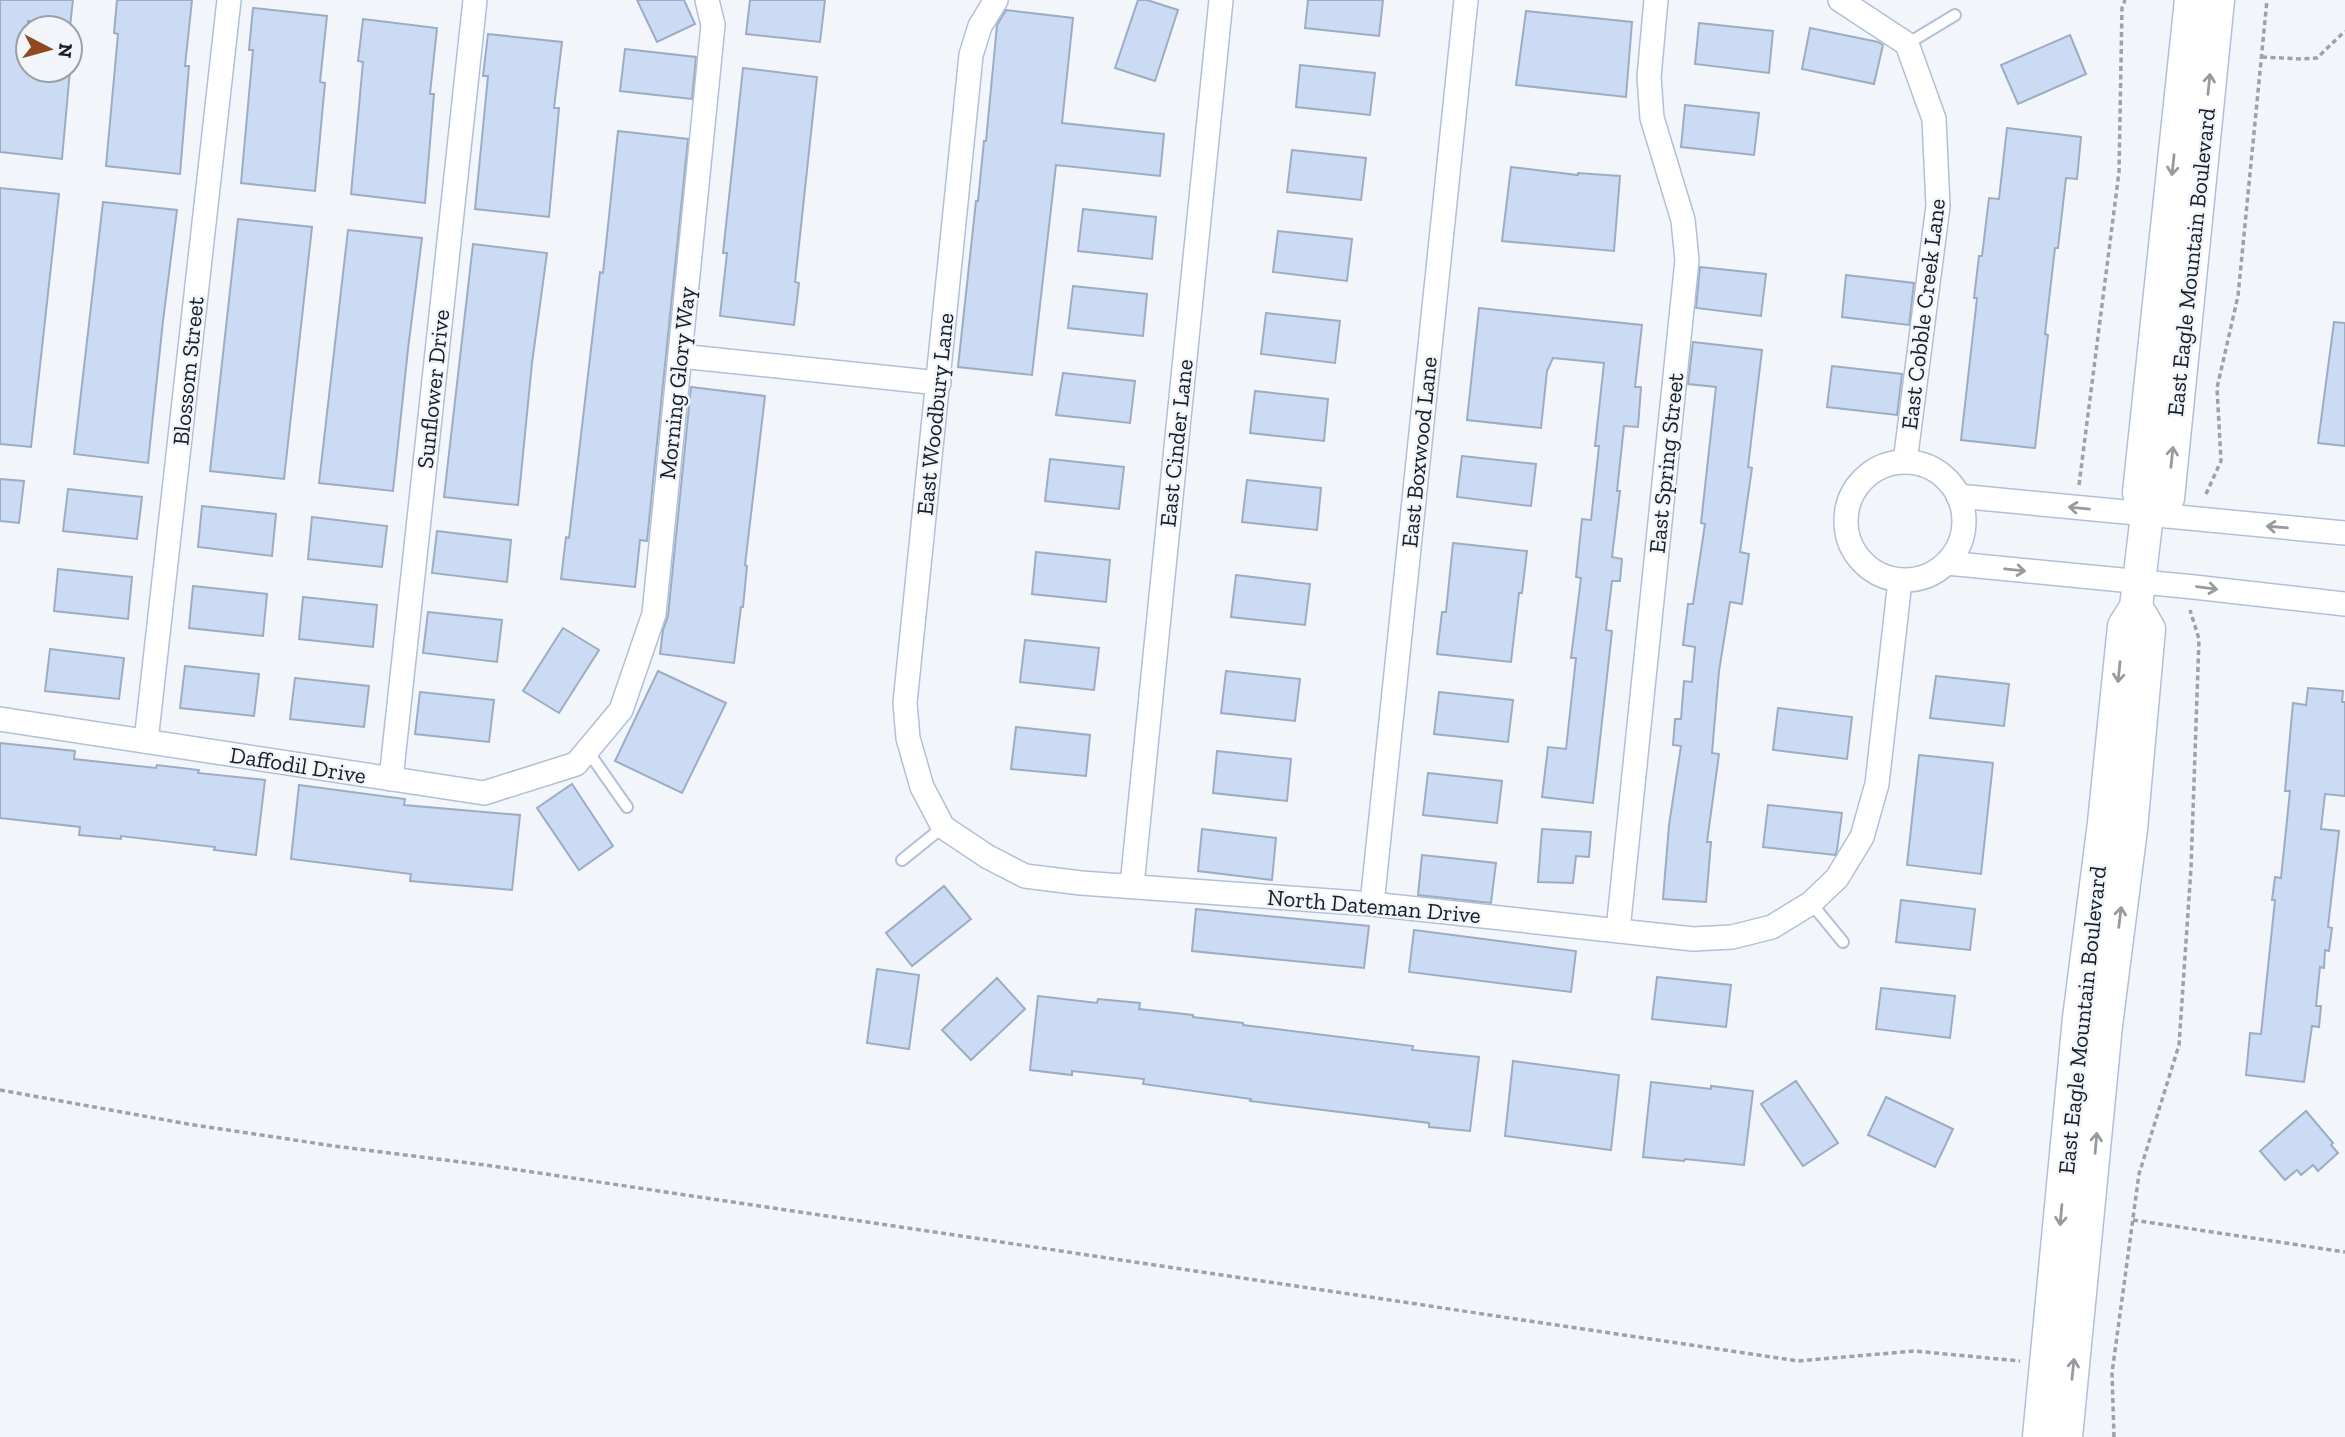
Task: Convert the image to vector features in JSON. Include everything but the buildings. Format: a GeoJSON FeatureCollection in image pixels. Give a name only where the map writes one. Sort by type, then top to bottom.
{"type":"FeatureCollection","features":[{"type":"Feature","properties":{"kind":"street","name":"Blossom Street"},"geometry":{"type":"LineString","coordinates":[[146,741],[229,0]]}},
{"type":"Feature","properties":{"kind":"street","name":"Sunflower Drive"},"geometry":{"type":"LineString","coordinates":[[391,779],[475,0]]}},
{"type":"Feature","properties":{"kind":"street","name":"Morning Glory Way"},"geometry":{"type":"LineString","coordinates":[[587,750],[621,710],[654,614],[713,25],[707,0]]}},
{"type":"Feature","properties":{"kind":"street","name":"East Woodbury Lane"},"geometry":{"type":"LineString","coordinates":[[943,827],[922,787],[908,738],[905,703],[971,55],[980,26],[996,0]]}},
{"type":"Feature","properties":{"kind":"street","name":"East Cinder Lane"},"geometry":{"type":"LineString","coordinates":[[1132,885],[1221,0]]}},
{"type":"Feature","properties":{"kind":"street","name":"East Boxwood Lane"},"geometry":{"type":"LineString","coordinates":[[1372,904],[1466,0]]}},
{"type":"Feature","properties":{"kind":"street","name":"East Spring Street"},"geometry":{"type":"LineString","coordinates":[[1618,930],[1686,260],[1683,220],[1652,118],[1649,77],[1656,0]]}},
{"type":"Feature","properties":{"kind":"street"},"geometry":{"type":"LineString","coordinates":[[1840,0],[1907,44]]}},
{"type":"Feature","properties":{"kind":"street","name":"East Eagle Mountain Boulevard"},"geometry":{"type":"LineString","coordinates":[[2039,1437],[2079,1018],[2104,823],[2124,626],[2138,595],[2147,515],[2139,493],[2190,0]]}},
{"type":"Feature","properties":{"kind":"street","name":"East Eagle Mountain Boulevard"},"geometry":{"type":"LineString","coordinates":[[2147,515],[2168,498],[2218,0]]}},
{"type":"Feature","properties":{"kind":"street","name":"East Cobble Creek Lane"},"geometry":{"type":"LineString","coordinates":[[1905,462],[1938,206],[1934,119],[1907,44]]}},
{"type":"Feature","properties":{"kind":"street"},"geometry":{"type":"LineString","coordinates":[[680,356],[939,383]]}},
{"type":"Feature","properties":{"kind":"street"},"geometry":{"type":"LineString","coordinates":[[1905,462],[1922,465],[1936,471],[1949,482],[1958,496],[1963,513],[1963,531],[1957,549],[1947,563],[1933,574],[1917,580],[1900,581],[1881,576],[1864,564],[1852,548],[1846,529],[1847,509],[1854,490],[1868,475],[1885,465],[1905,462]]}},
{"type":"Feature","properties":{"kind":"street"},"geometry":{"type":"LineString","coordinates":[[1958,496],[2345,533]]}},
{"type":"Feature","properties":{"kind":"street"},"geometry":{"type":"LineString","coordinates":[[1947,563],[2138,595],[2345,604]]}},
{"type":"Feature","properties":{"kind":"street"},"geometry":{"type":"LineString","coordinates":[[1811,903],[1837,878],[1862,837],[1877,784],[1900,581]]}},
{"type":"Feature","properties":{"kind":"street","name":"East Eagle Mountain Boulevard"},"geometry":{"type":"LineString","coordinates":[[2066,1437],[2106,1025],[2131,829],[2149,629],[2138,595]]}},
{"type":"Feature","properties":{"kind":"street","name":"Daffodil Drive"},"geometry":{"type":"LineString","coordinates":[[0,719],[484,793],[576,764],[587,750]]}},
{"type":"Feature","properties":{"kind":"street","name":"North Dateman Drive"},"geometry":{"type":"LineString","coordinates":[[943,827],[988,857],[1025,876],[1082,883],[1372,904],[1693,939],[1732,937],[1772,927],[1811,903]]}},
{"type":"Feature","properties":{"kind":"lane"},"geometry":{"type":"LineString","coordinates":[[1907,44],[1955,15]]}},
{"type":"Feature","properties":{"kind":"lane"},"geometry":{"type":"LineString","coordinates":[[587,750],[627,807]]}},
{"type":"Feature","properties":{"kind":"lane"},"geometry":{"type":"LineString","coordinates":[[902,860],[943,827]]}},
{"type":"Feature","properties":{"kind":"lane"},"geometry":{"type":"LineString","coordinates":[[1811,903],[1843,942]]}},
{"type":"Feature","properties":{"kind":"path"},"geometry":{"type":"LineString","coordinates":[[2079,489],[2119,173],[2122,8],[2125,0]]}},
{"type":"Feature","properties":{"kind":"path"},"geometry":{"type":"LineString","coordinates":[[2206,494],[2221,461],[2217,388],[2238,296],[2267,0]]}},
{"type":"Feature","properties":{"kind":"path"},"geometry":{"type":"LineString","coordinates":[[2262,57],[2317,58],[2345,31]]}},
{"type":"Feature","properties":{"kind":"path"},"geometry":{"type":"LineString","coordinates":[[2114,1437],[2112,1373],[2139,1174],[2179,1045],[2191,868],[2199,639],[2190,610]]}},
{"type":"Feature","properties":{"kind":"path"},"geometry":{"type":"LineString","coordinates":[[0,1090],[215,1128],[485,1165],[1798,1361],[1914,1351],[2046,1363]]}},
{"type":"Feature","properties":{"kind":"path"},"geometry":{"type":"LineString","coordinates":[[2132,1220],[2345,1252]]}}]}
